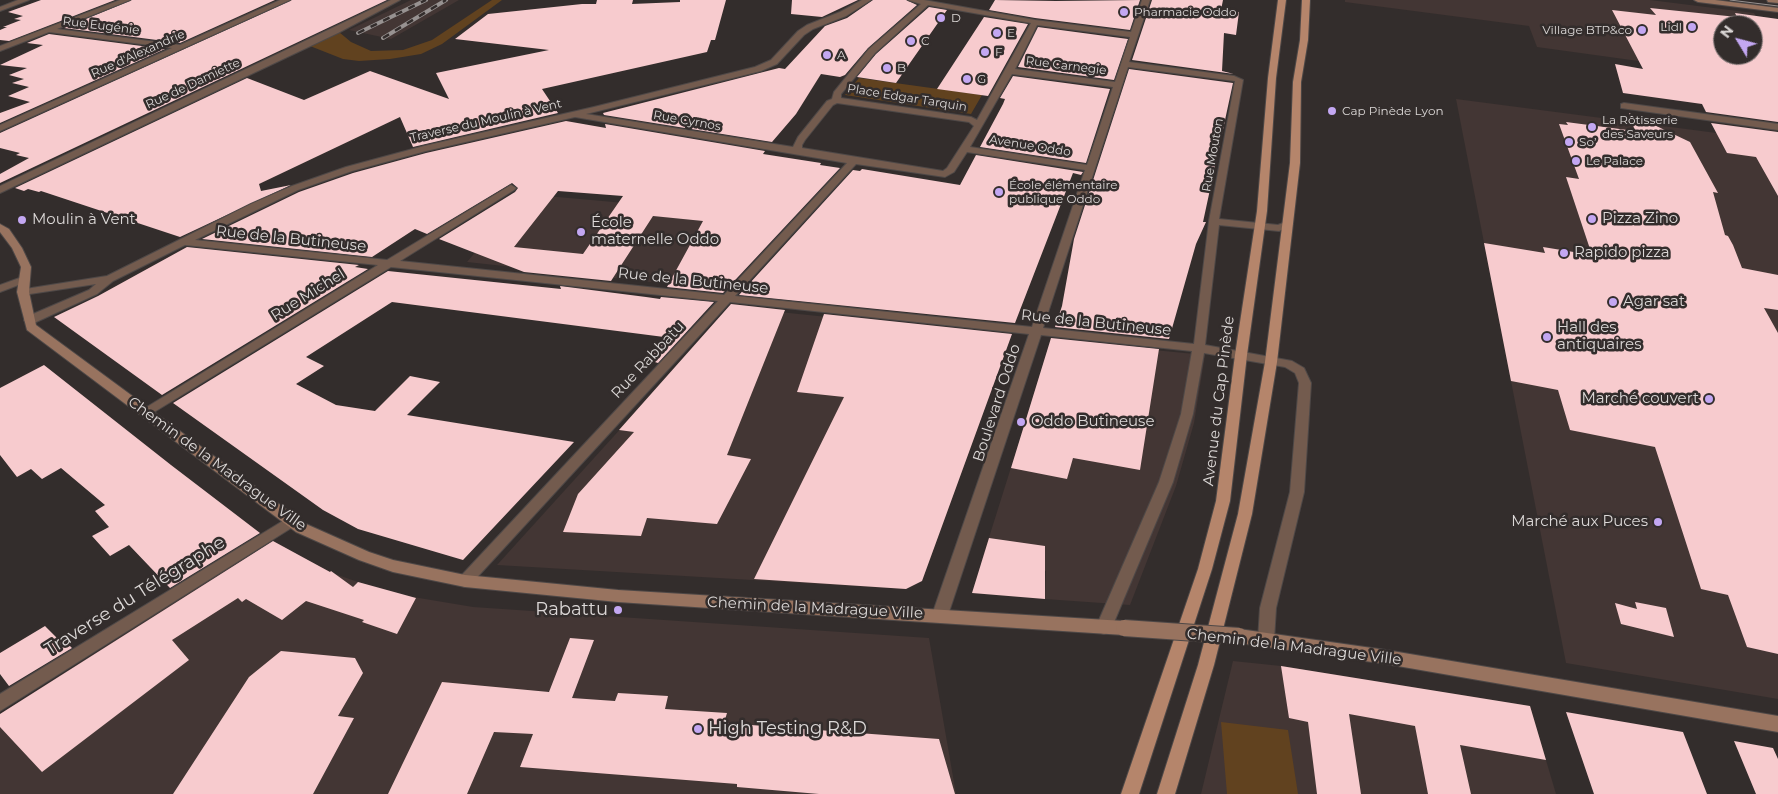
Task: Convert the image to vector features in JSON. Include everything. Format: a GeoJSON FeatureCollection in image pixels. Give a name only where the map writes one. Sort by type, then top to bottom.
{"type":"FeatureCollection","features":[{"type":"Feature","properties":{"kind":"main road","name":"Avenue du Cap Pinède"},"geometry":{"type":"LineString","coordinates":[[1130,794],[1205,569],[1223,502],[1241,355],[1260,227],[1272,78],[1282,0]]}},
{"type":"Feature","properties":{"kind":"main road"},"geometry":{"type":"LineString","coordinates":[[1166,794],[1206,665],[1245,514],[1271,362],[1288,224],[1295,163],[1297,82],[1304,40],[1306,0]]}},
{"type":"Feature","properties":{"kind":"street"},"geometry":{"type":"LineString","coordinates":[[0,9],[25,0]]}},
{"type":"Feature","properties":{"kind":"street"},"geometry":{"type":"LineString","coordinates":[[0,49],[126,0]]}},
{"type":"Feature","properties":{"kind":"street","name":"Rue d'Alexandrie"},"geometry":{"type":"LineString","coordinates":[[0,128],[286,0]]}},
{"type":"Feature","properties":{"kind":"street","name":"Rue de Damiette"},"geometry":{"type":"LineString","coordinates":[[0,190],[335,31],[396,0]]}},
{"type":"Feature","properties":{"kind":"street","name":"Traverse du Moulin à Vent"},"geometry":{"type":"LineString","coordinates":[[30,320],[93,292],[109,279],[254,206],[295,188],[349,169],[424,149],[758,68],[774,62],[801,33],[810,27],[843,14],[867,0]]}},
{"type":"Feature","properties":{"kind":"street"},"geometry":{"type":"LineString","coordinates":[[912,0],[1035,22],[1134,35]]}},
{"type":"Feature","properties":{"kind":"street","name":"Boulevard Oddo"},"geometry":{"type":"LineString","coordinates":[[940,615],[1146,0]]}},
{"type":"Feature","properties":{"kind":"street"},"geometry":{"type":"LineString","coordinates":[[1698,0],[1778,10]]}},
{"type":"Feature","properties":{"kind":"street"},"geometry":{"type":"LineString","coordinates":[[1771,0],[1778,1]]}},
{"type":"Feature","properties":{"kind":"street"},"geometry":{"type":"LineString","coordinates":[[836,100],[837,94],[872,51],[926,3]]}},
{"type":"Feature","properties":{"kind":"street"},"geometry":{"type":"LineString","coordinates":[[979,125],[1035,22]]}},
{"type":"Feature","properties":{"kind":"street","name":"Rue Eugénie"},"geometry":{"type":"LineString","coordinates":[[49,30],[181,47]]}},
{"type":"Feature","properties":{"kind":"street","name":"Rue Mouton"},"geometry":{"type":"LineString","coordinates":[[1104,627],[1166,482],[1188,414],[1199,348],[1214,221],[1239,80],[1126,64]]}},
{"type":"Feature","properties":{"kind":"street","name":"Rue Carnegie"},"geometry":{"type":"LineString","coordinates":[[1010,71],[1118,86]]}},
{"type":"Feature","properties":{"kind":"street","name":"Place Edgar Tarquin"},"geometry":{"type":"LineString","coordinates":[[836,100],[971,120],[979,125],[951,170],[946,174],[806,153],[798,150],[797,145],[830,103],[836,100]]}},
{"type":"Feature","properties":{"kind":"street"},"geometry":{"type":"LineString","coordinates":[[1624,106],[1778,127]]}},
{"type":"Feature","properties":{"kind":"street","name":"Rue Cyrnos"},"geometry":{"type":"LineString","coordinates":[[572,114],[784,150],[798,150]]}},
{"type":"Feature","properties":{"kind":"street","name":"Avenue Oddo"},"geometry":{"type":"LineString","coordinates":[[965,149],[1091,168]]}},
{"type":"Feature","properties":{"kind":"street","name":"Rue Rabbatu"},"geometry":{"type":"LineString","coordinates":[[465,581],[854,161]]}},
{"type":"Feature","properties":{"kind":"street","name":"Rue Michel"},"geometry":{"type":"LineString","coordinates":[[146,413],[511,188]]}},
{"type":"Feature","properties":{"kind":"street"},"geometry":{"type":"LineString","coordinates":[[1214,221],[1279,228],[1288,224]]}},
{"type":"Feature","properties":{"kind":"street","name":"Chemin de la Madrague Ville"},"geometry":{"type":"LineString","coordinates":[[0,228],[5,231],[17,248],[26,267],[24,286],[31,327],[301,528],[364,556],[393,566],[465,581],[618,596],[940,615],[1238,636],[1386,657],[1778,724]]}},
{"type":"Feature","properties":{"kind":"street","name":"Rue de la Butineuse"},"geometry":{"type":"LineString","coordinates":[[185,242],[1199,348],[1288,364],[1300,371],[1305,383],[1297,492],[1268,608],[1266,640]]}},
{"type":"Feature","properties":{"kind":"street","name":"Traverse du Moulin à Vent"},"geometry":{"type":"LineString","coordinates":[[0,289],[109,279]]}},
{"type":"Feature","properties":{"kind":"street","name":"Traverse du Télégraphe"},"geometry":{"type":"LineString","coordinates":[[0,703],[292,521]]}},
{"type":"Feature","properties":{"kind":"shaded area"},"geometry":{"type":"Polygon","coordinates":[[[411,0],[459,0],[391,39],[349,30],[411,0]]]}},
{"type":"Feature","properties":{"kind":"shaded area"},"geometry":{"type":"Polygon","coordinates":[[[492,0],[502,0],[442,44],[421,54],[359,61],[343,59],[310,46],[339,32],[351,42],[371,51],[403,50],[432,40],[492,0]]]}},
{"type":"Feature","properties":{"kind":"shaded area"},"geometry":{"type":"Polygon","coordinates":[[[1345,0],[1650,0],[1754,13],[1755,15],[1713,15],[1713,65],[1762,65],[1747,76],[1537,47],[1529,26],[1345,2],[1345,0]]]}},
{"type":"Feature","properties":{"kind":"shaded area"},"geometry":{"type":"Polygon","coordinates":[[[1763,28],[1778,54],[1763,65],[1763,28]]]}},
{"type":"Feature","properties":{"kind":"shaded area"},"geometry":{"type":"Polygon","coordinates":[[[859,78],[982,95],[971,114],[845,95],[859,78]]]}},
{"type":"Feature","properties":{"kind":"shaded area","name":"Marché aux Puces"},"geometry":{"type":"Polygon","coordinates":[[[1456,99],[1778,141],[1778,699],[1566,663],[1456,99]]]}},
{"type":"Feature","properties":{"kind":"shaded area","name":"École maternelle Oddo"},"geometry":{"type":"Polygon","coordinates":[[[524,194],[636,204],[646,215],[703,221],[669,284],[467,262],[524,194]]]}},
{"type":"Feature","properties":{"kind":"shaded area"},"geometry":{"type":"Polygon","coordinates":[[[731,307],[1011,336],[922,581],[906,589],[497,565],[731,307]]]}},
{"type":"Feature","properties":{"kind":"shaded area"},"geometry":{"type":"Polygon","coordinates":[[[1051,340],[1205,355],[1194,423],[1176,486],[1130,605],[1045,599],[1046,571],[981,563],[1051,340]]]}},
{"type":"Feature","properties":{"kind":"shaded area"},"geometry":{"type":"Polygon","coordinates":[[[271,540],[335,574],[358,582],[401,595],[473,607],[929,638],[956,794],[0,794],[0,714],[271,540]]]}},
{"type":"Feature","properties":{"kind":"shaded area"},"geometry":{"type":"Polygon","coordinates":[[[1233,661],[1281,666],[1530,706],[1556,794],[1201,794],[1233,661]]]}},
{"type":"Feature","properties":{"kind":"shaded area"},"geometry":{"type":"Polygon","coordinates":[[[1221,722],[1288,730],[1298,794],[1227,794],[1221,722]]]}},
{"type":"Feature","properties":{"kind":"building"},"geometry":{"type":"Polygon","coordinates":[[[41,0],[115,0],[9,41],[0,40],[0,30],[21,20],[14,19],[23,16],[8,12],[41,0]]]}},
{"type":"Feature","properties":{"kind":"building"},"geometry":{"type":"Polygon","coordinates":[[[132,0],[275,0],[180,43],[64,28],[132,0]]]}},
{"type":"Feature","properties":{"kind":"building"},"geometry":{"type":"Polygon","coordinates":[[[292,0],[387,0],[0,183],[0,174],[29,158],[16,155],[20,153],[0,148],[0,133],[292,0]]]}},
{"type":"Feature","properties":{"kind":"building"},"geometry":{"type":"Polygon","coordinates":[[[597,0],[633,0],[632,4],[680,2],[680,0],[726,0],[715,40],[711,40],[707,52],[542,89],[558,113],[413,147],[400,117],[259,184],[261,191],[291,185],[180,237],[41,191],[28,189],[24,191],[15,188],[247,78],[304,100],[370,71],[449,99],[436,73],[549,50],[455,39],[488,14],[596,4],[597,0]]]}},
{"type":"Feature","properties":{"kind":"building"},"geometry":{"type":"Polygon","coordinates":[[[792,0],[858,0],[822,17],[791,14],[792,0]]]}},
{"type":"Feature","properties":{"kind":"building"},"geometry":{"type":"Polygon","coordinates":[[[873,0],[906,0],[917,5],[868,48],[845,75],[840,77],[821,74],[796,114],[772,142],[604,115],[603,113],[779,68],[785,69],[825,26],[847,18],[873,0]]]}},
{"type":"Feature","properties":{"kind":"building"},"geometry":{"type":"Polygon","coordinates":[[[995,0],[1140,0],[1130,30],[989,10],[995,0]]]}},
{"type":"Feature","properties":{"kind":"building"},"geometry":{"type":"Polygon","coordinates":[[[1152,0],[1223,0],[1221,10],[1239,12],[1236,35],[1224,33],[1222,71],[1234,74],[1132,60],[1152,0]]]}},
{"type":"Feature","properties":{"kind":"building"},"geometry":{"type":"Polygon","coordinates":[[[929,7],[947,10],[896,83],[857,77],[876,54],[929,7]]]}},
{"type":"Feature","properties":{"kind":"building"},"geometry":{"type":"Polygon","coordinates":[[[1650,8],[1718,15],[1713,15],[1713,65],[1763,65],[1763,17],[1778,19],[1778,122],[1706,112],[1702,104],[1623,93],[1615,64],[1643,69],[1612,10],[1656,15],[1650,8]]]}},
{"type":"Feature","properties":{"kind":"building"},"geometry":{"type":"Polygon","coordinates":[[[984,17],[1028,24],[988,96],[937,89],[984,17]]]}},
{"type":"Feature","properties":{"kind":"building"},"geometry":{"type":"Polygon","coordinates":[[[1038,27],[1128,39],[1114,80],[1018,67],[1038,27]]]}},
{"type":"Feature","properties":{"kind":"building"},"geometry":{"type":"Polygon","coordinates":[[[49,34],[165,49],[0,123],[0,113],[30,102],[8,96],[29,87],[12,83],[24,79],[9,75],[27,68],[0,65],[43,45],[27,43],[49,34]]]}},
{"type":"Feature","properties":{"kind":"building"},"geometry":{"type":"Polygon","coordinates":[[[1129,69],[1233,83],[1203,222],[1206,222],[1196,244],[1169,339],[1055,327],[1062,306],[1074,239],[1129,69]]]}},
{"type":"Feature","properties":{"kind":"building"},"geometry":{"type":"Polygon","coordinates":[[[1013,76],[1110,89],[1086,163],[980,147],[1003,104],[1005,99],[1000,98],[1013,76]]]}},
{"type":"Feature","properties":{"kind":"building","name":"Marché couvert"},"geometry":{"type":"Polygon","coordinates":[[[1629,113],[1690,142],[1718,193],[1713,192],[1725,235],[1728,236],[1733,245],[1742,268],[1778,275],[1778,310],[1764,308],[1778,333],[1778,654],[1747,647],[1728,595],[1701,589],[1655,447],[1570,430],[1558,390],[1511,381],[1484,243],[1545,253],[1543,247],[1592,255],[1566,177],[1579,179],[1559,124],[1568,125],[1566,122],[1635,131],[1629,113]]]}},
{"type":"Feature","properties":{"kind":"building"},"geometry":{"type":"Polygon","coordinates":[[[566,121],[606,128],[605,124],[765,151],[763,154],[821,163],[820,165],[840,168],[723,293],[667,287],[703,221],[653,216],[611,281],[524,272],[439,239],[515,192],[518,188],[512,183],[427,234],[415,229],[372,257],[202,239],[299,192],[353,173],[426,153],[566,121]],[[558,191],[514,247],[583,254],[623,196],[558,191]]]}},
{"type":"Feature","properties":{"kind":"building"},"geometry":{"type":"Polygon","coordinates":[[[1711,123],[1778,132],[1778,196],[1756,157],[1727,153],[1711,123]]]}},
{"type":"Feature","properties":{"kind":"building"},"geometry":{"type":"Polygon","coordinates":[[[976,155],[1083,172],[1081,175],[1073,173],[1015,323],[739,295],[853,170],[860,171],[862,169],[960,185],[976,155]]]}},
{"type":"Feature","properties":{"kind":"building"},"geometry":{"type":"Polygon","coordinates":[[[187,247],[359,265],[355,267],[368,269],[162,395],[54,317],[98,296],[187,247]]]}},
{"type":"Feature","properties":{"kind":"building"},"geometry":{"type":"Polygon","coordinates":[[[388,271],[561,289],[560,286],[660,299],[661,297],[714,302],[658,363],[645,359],[664,337],[392,302],[306,357],[324,366],[296,384],[336,405],[375,411],[410,376],[440,382],[407,415],[574,442],[463,560],[358,529],[323,510],[173,403],[388,271]]]}},
{"type":"Feature","properties":{"kind":"building"},"geometry":{"type":"Polygon","coordinates":[[[731,304],[785,310],[727,455],[751,459],[717,524],[647,518],[641,536],[563,532],[578,494],[634,432],[619,430],[731,304]]]}},
{"type":"Feature","properties":{"kind":"building"},"geometry":{"type":"Polygon","coordinates":[[[824,314],[1012,334],[922,581],[906,589],[754,579],[844,397],[797,392],[824,314]]]}},
{"type":"Feature","properties":{"kind":"building"},"geometry":{"type":"Polygon","coordinates":[[[1051,338],[1159,349],[1140,470],[1073,458],[1067,479],[1011,468],[1051,338]]]}},
{"type":"Feature","properties":{"kind":"building"},"geometry":{"type":"Polygon","coordinates":[[[44,365],[260,533],[170,588],[129,545],[110,556],[92,536],[109,527],[95,511],[105,505],[61,468],[42,479],[31,469],[17,477],[0,455],[0,388],[44,365]]]}},
{"type":"Feature","properties":{"kind":"building"},"geometry":{"type":"Polygon","coordinates":[[[989,538],[1045,546],[1045,599],[972,593],[989,538]]]}},
{"type":"Feature","properties":{"kind":"building"},"geometry":{"type":"Polygon","coordinates":[[[273,541],[331,571],[353,587],[358,582],[416,598],[397,634],[362,622],[364,620],[306,601],[282,620],[246,599],[242,602],[238,598],[172,640],[189,660],[42,772],[0,727],[0,714],[273,541]]]}},
{"type":"Feature","properties":{"kind":"building"},"geometry":{"type":"Polygon","coordinates":[[[1635,602],[1666,608],[1674,637],[1621,624],[1615,603],[1637,609],[1635,602]]]}},
{"type":"Feature","properties":{"kind":"building"},"geometry":{"type":"Polygon","coordinates":[[[45,626],[58,639],[61,637],[72,648],[9,686],[0,674],[0,653],[45,626]]]}},
{"type":"Feature","properties":{"kind":"building"},"geometry":{"type":"Polygon","coordinates":[[[570,638],[594,640],[572,698],[615,701],[618,693],[668,696],[665,709],[727,713],[724,723],[939,739],[955,794],[819,794],[737,787],[737,784],[520,767],[533,734],[494,732],[467,794],[388,794],[442,682],[549,692],[570,638]]]}},
{"type":"Feature","properties":{"kind":"building"},"geometry":{"type":"Polygon","coordinates":[[[281,651],[355,658],[363,673],[338,716],[354,718],[313,794],[173,794],[249,677],[281,651]]]}},
{"type":"Feature","properties":{"kind":"building"},"geometry":{"type":"Polygon","coordinates":[[[1281,666],[1530,706],[1546,760],[1460,745],[1471,794],[1428,794],[1415,726],[1349,714],[1361,794],[1317,794],[1308,722],[1289,718],[1281,666]]]}},
{"type":"Feature","properties":{"kind":"building"},"geometry":{"type":"Polygon","coordinates":[[[1566,712],[1683,732],[1707,794],[1594,794],[1566,712]]]}},
{"type":"Feature","properties":{"kind":"building"},"geometry":{"type":"Polygon","coordinates":[[[1734,741],[1773,748],[1778,759],[1778,794],[1756,794],[1734,741]]]}},
{"type":"Feature","properties":{"kind":"tram line"},"geometry":{"type":"LineString","coordinates":[[1730,0],[1778,6]]}},
{"type":"Feature","properties":{"kind":"railway"},"geometry":{"type":"LineString","coordinates":[[358,33],[426,0]]}},
{"type":"Feature","properties":{"kind":"railway"},"geometry":{"type":"LineString","coordinates":[[383,38],[446,0]]}},
{"type":"Feature","properties":{"kind":"place","name":"Pharmacie Oddo"},"geometry":{"type":"Point","coordinates":[1124,12]}},
{"type":"Feature","properties":{"kind":"place","name":"D"},"geometry":{"type":"Point","coordinates":[941,18]}},
{"type":"Feature","properties":{"kind":"place","name":"Lidl"},"geometry":{"type":"Point","coordinates":[1692,27]}},
{"type":"Feature","properties":{"kind":"place","name":"Village BTP&co"},"geometry":{"type":"Point","coordinates":[1642,30]}},
{"type":"Feature","properties":{"kind":"place","name":"E"},"geometry":{"type":"Point","coordinates":[997,33]}},
{"type":"Feature","properties":{"kind":"place","name":"C"},"geometry":{"type":"Point","coordinates":[911,41]}},
{"type":"Feature","properties":{"kind":"place","name":"F"},"geometry":{"type":"Point","coordinates":[985,52]}},
{"type":"Feature","properties":{"kind":"place","name":"A"},"geometry":{"type":"Point","coordinates":[827,55]}},
{"type":"Feature","properties":{"kind":"place","name":"B"},"geometry":{"type":"Point","coordinates":[887,68]}},
{"type":"Feature","properties":{"kind":"place","name":"G"},"geometry":{"type":"Point","coordinates":[967,79]}},
{"type":"Feature","properties":{"kind":"place","name":"Cap Pinède Lyon"},"geometry":{"type":"Point","coordinates":[1332,111]}},
{"type":"Feature","properties":{"kind":"place","name":"La Rôtisserie des Saveurs"},"geometry":{"type":"Point","coordinates":[1592,127]}},
{"type":"Feature","properties":{"kind":"place","name":"So’"},"geometry":{"type":"Point","coordinates":[1569,142]}},
{"type":"Feature","properties":{"kind":"place","name":"Le Palace"},"geometry":{"type":"Point","coordinates":[1576,161]}},
{"type":"Feature","properties":{"kind":"place","name":"École élémentaire publique Oddo"},"geometry":{"type":"Point","coordinates":[999,192]}},
{"type":"Feature","properties":{"kind":"place","name":"Pizza Zino"},"geometry":{"type":"Point","coordinates":[1592,219]}},
{"type":"Feature","properties":{"kind":"place","name":"Moulin à Vent"},"geometry":{"type":"Point","coordinates":[22,220]}},
{"type":"Feature","properties":{"kind":"place","name":"École maternelle Oddo"},"geometry":{"type":"Point","coordinates":[581,232]}},
{"type":"Feature","properties":{"kind":"place","name":"Rapido pizza"},"geometry":{"type":"Point","coordinates":[1564,253]}},
{"type":"Feature","properties":{"kind":"place","name":"Agar sat"},"geometry":{"type":"Point","coordinates":[1613,302]}},
{"type":"Feature","properties":{"kind":"place","name":"Hall des antiquaires"},"geometry":{"type":"Point","coordinates":[1547,337]}},
{"type":"Feature","properties":{"kind":"place","name":"Marché couvert"},"geometry":{"type":"Point","coordinates":[1709,399]}},
{"type":"Feature","properties":{"kind":"place","name":"Oddo Butineuse"},"geometry":{"type":"Point","coordinates":[1021,422]}},
{"type":"Feature","properties":{"kind":"place","name":"Marché aux Puces"},"geometry":{"type":"Point","coordinates":[1658,522]}},
{"type":"Feature","properties":{"kind":"place","name":"Rabattu"},"geometry":{"type":"Point","coordinates":[618,610]}},
{"type":"Feature","properties":{"kind":"place","name":"High Testing R&D"},"geometry":{"type":"Point","coordinates":[698,729]}}]}
